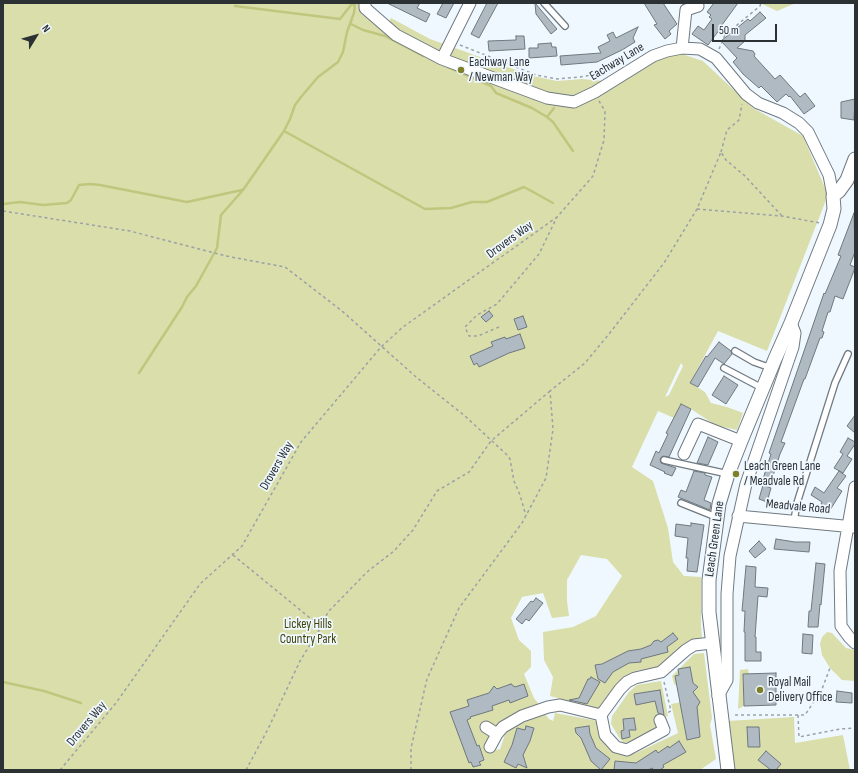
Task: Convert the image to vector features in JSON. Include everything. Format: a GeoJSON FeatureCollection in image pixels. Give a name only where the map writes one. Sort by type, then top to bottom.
{"type":"FeatureCollection","features":[{"type":"Feature","properties":{"kind":"street"},"geometry":{"type":"LineString","coordinates":[[442,59],[470,3]]}},
{"type":"Feature","properties":{"kind":"street"},"geometry":{"type":"LineString","coordinates":[[682,48],[684,6],[700,5]]}},
{"type":"Feature","properties":{"kind":"street","name":"Eachway Lane"},"geometry":{"type":"LineString","coordinates":[[365,6],[396,35],[442,59],[547,98],[574,102],[617,79],[653,56],[682,48],[700,49],[716,58],[746,94],[758,103],[783,113],[799,123],[808,132],[829,175],[833,196]]}},
{"type":"Feature","properties":{"kind":"street"},"geometry":{"type":"LineString","coordinates":[[833,196],[839,191],[847,180],[855,159]]}},
{"type":"Feature","properties":{"kind":"street","name":"Leach Green Lane"},"geometry":{"type":"LineString","coordinates":[[728,770],[709,612],[709,580],[719,504],[728,474],[741,441],[771,368],[792,323],[830,225],[834,209],[833,196]]}},
{"type":"Feature","properties":{"kind":"street","name":"Leach Green Lane"},"geometry":{"type":"LineString","coordinates":[[718,696],[727,680],[727,594],[730,556],[746,484],[793,347],[796,333],[792,323]]}},
{"type":"Feature","properties":{"kind":"street"},"geometry":{"type":"LineString","coordinates":[[684,454],[698,424],[741,441]]}},
{"type":"Feature","properties":{"kind":"street"},"geometry":{"type":"LineString","coordinates":[[855,487],[852,526],[840,571],[841,626],[855,643]]}},
{"type":"Feature","properties":{"kind":"street","name":"Meadvale Road"},"geometry":{"type":"LineString","coordinates":[[738,516],[852,526]]}},
{"type":"Feature","properties":{"kind":"street"},"geometry":{"type":"LineString","coordinates":[[660,720],[664,730],[627,750],[616,747],[605,735],[601,715],[627,682],[635,678],[661,672],[694,645],[712,643]]}},
{"type":"Feature","properties":{"kind":"street"},"geometry":{"type":"LineString","coordinates":[[490,747],[497,734],[503,727],[522,716],[548,706],[560,705],[601,715]]}},
{"type":"Feature","properties":{"kind":"street"},"geometry":{"type":"LineString","coordinates":[[486,727],[497,734]]}},
{"type":"Feature","properties":{"kind":"lane"},"geometry":{"type":"LineString","coordinates":[[544,3],[565,26]]}},
{"type":"Feature","properties":{"kind":"lane"},"geometry":{"type":"LineString","coordinates":[[735,351],[754,362],[771,368]]}},
{"type":"Feature","properties":{"kind":"lane"},"geometry":{"type":"LineString","coordinates":[[794,521],[797,503],[833,390],[848,354]]}},
{"type":"Feature","properties":{"kind":"lane"},"geometry":{"type":"LineString","coordinates":[[724,368],[763,388]]}},
{"type":"Feature","properties":{"kind":"lane"},"geometry":{"type":"LineString","coordinates":[[664,460],[728,474]]}},
{"type":"Feature","properties":{"kind":"lane"},"geometry":{"type":"LineString","coordinates":[[681,503],[717,517]]}},
{"type":"Feature","properties":{"kind":"path"},"geometry":{"type":"LineString","coordinates":[[716,58],[725,35],[760,6],[761,3]]}},
{"type":"Feature","properties":{"kind":"path"},"geometry":{"type":"LineString","coordinates":[[451,42],[536,75],[557,78],[580,77],[607,71],[617,79]]}},
{"type":"Feature","properties":{"kind":"path"},"geometry":{"type":"LineString","coordinates":[[499,327],[478,336],[469,336],[465,327],[477,315],[497,304],[539,254],[557,217],[593,176],[604,140],[605,111],[594,92]]}},
{"type":"Feature","properties":{"kind":"path"},"geometry":{"type":"LineString","coordinates":[[246,770],[268,729],[300,662],[321,627],[328,612],[367,572],[394,551],[413,530],[437,491],[469,472],[491,441],[585,363],[664,263],[697,209],[721,152],[727,130],[739,120],[746,94]]}},
{"type":"Feature","properties":{"kind":"path"},"geometry":{"type":"LineString","coordinates":[[721,152],[726,160],[745,176],[782,216]]}},
{"type":"Feature","properties":{"kind":"path"},"geometry":{"type":"LineString","coordinates":[[697,209],[782,216],[830,225]]}},
{"type":"Feature","properties":{"kind":"path"},"geometry":{"type":"LineString","coordinates":[[3,211],[130,231],[226,256],[285,268],[342,311],[416,377],[465,416],[510,459],[514,481],[526,516]]}},
{"type":"Feature","properties":{"kind":"path","name":"Drovers Way"},"geometry":{"type":"LineString","coordinates":[[60,770],[116,703],[200,584],[242,546],[301,442],[381,347],[403,328],[557,217]]}},
{"type":"Feature","properties":{"kind":"path"},"geometry":{"type":"LineString","coordinates":[[411,770],[411,748],[427,679],[459,608],[522,523],[546,478],[553,429],[550,391]]}},
{"type":"Feature","properties":{"kind":"path"},"geometry":{"type":"LineString","coordinates":[[233,555],[321,627]]}},
{"type":"Feature","properties":{"kind":"path"},"geometry":{"type":"LineString","coordinates":[[735,716],[804,715],[822,689],[830,668]]}},
{"type":"Feature","properties":{"kind":"path"},"geometry":{"type":"LineString","coordinates":[[660,720],[671,711],[661,672]]}},
{"type":"Feature","properties":{"kind":"path"},"geometry":{"type":"LineString","coordinates":[[798,715],[799,737],[840,729],[855,728]]}},
{"type":"Feature","properties":{"kind":"green space","name":"Lickey Hills Country Park"},"geometry":{"type":"Polygon","coordinates":[[[3,3],[360,3],[384,30],[391,18],[430,39],[533,76],[557,81],[582,79],[614,82],[652,60],[679,53],[703,61],[753,108],[803,136],[828,195],[767,351],[718,331],[690,383],[705,392],[711,403],[743,413],[737,430],[715,425],[681,404],[674,418],[658,411],[632,467],[653,481],[668,528],[673,562],[684,576],[701,577],[702,638],[691,641],[660,667],[636,671],[622,680],[599,711],[557,704],[558,698],[550,696],[553,677],[544,660],[543,632],[573,627],[596,616],[622,576],[607,559],[581,555],[567,580],[569,616],[552,618],[543,593],[522,597],[511,618],[519,640],[531,651],[531,667],[524,674],[534,698],[540,706],[502,726],[493,748],[497,750],[500,749],[506,732],[525,720],[544,713],[553,721],[555,713],[598,721],[610,748],[615,753],[623,755],[636,753],[678,733],[671,704],[682,702],[679,687],[674,684],[672,676],[694,654],[704,653],[712,718],[710,725],[716,759],[700,770],[3,770],[3,3]],[[681,363],[665,397],[669,395],[683,366],[681,363]]]}},
{"type":"Feature","properties":{"kind":"green space"},"geometry":{"type":"Polygon","coordinates":[[[760,3],[796,3],[777,11],[760,3]]]}},
{"type":"Feature","properties":{"kind":"green space"},"geometry":{"type":"Polygon","coordinates":[[[827,632],[832,633],[846,648],[855,650],[855,681],[842,680],[830,668],[822,655],[820,644],[822,637],[827,632]]]}},
{"type":"Feature","properties":{"kind":"green space"},"geometry":{"type":"Polygon","coordinates":[[[748,669],[749,674],[743,674],[744,706],[738,709],[740,670],[748,669]]]}},
{"type":"Feature","properties":{"kind":"green space"},"geometry":{"type":"Polygon","coordinates":[[[661,681],[668,716],[656,721],[657,727],[634,741],[624,743],[611,724],[612,716],[629,692],[637,685],[661,681]]]}},
{"type":"Feature","properties":{"kind":"green space"},"geometry":{"type":"Polygon","coordinates":[[[794,717],[795,743],[843,735],[850,770],[734,770],[727,721],[794,717]]]}},
{"type":"Feature","properties":{"kind":"building"},"geometry":{"type":"Polygon","coordinates":[[[387,3],[420,3],[417,8],[430,14],[426,22],[387,3]]]}},
{"type":"Feature","properties":{"kind":"building"},"geometry":{"type":"Polygon","coordinates":[[[443,3],[454,3],[446,18],[437,14],[443,3]]]}},
{"type":"Feature","properties":{"kind":"building"},"geometry":{"type":"Polygon","coordinates":[[[487,3],[498,3],[479,38],[471,34],[487,3]]]}},
{"type":"Feature","properties":{"kind":"building"},"geometry":{"type":"Polygon","coordinates":[[[535,3],[557,29],[551,34],[536,14],[535,3]]]}},
{"type":"Feature","properties":{"kind":"building"},"geometry":{"type":"Polygon","coordinates":[[[644,3],[663,3],[677,24],[669,31],[671,34],[665,39],[654,25],[657,24],[644,3]]]}},
{"type":"Feature","properties":{"kind":"building"},"geometry":{"type":"Polygon","coordinates":[[[714,3],[738,3],[708,45],[692,34],[698,26],[704,30],[712,19],[709,17],[711,15],[707,12],[714,3]]]}},
{"type":"Feature","properties":{"kind":"building"},"geometry":{"type":"Polygon","coordinates":[[[760,12],[766,18],[745,35],[745,41],[737,48],[753,51],[755,54],[754,56],[775,79],[780,75],[800,97],[805,93],[815,106],[804,114],[790,96],[789,97],[786,94],[777,102],[761,86],[759,88],[743,74],[733,62],[737,58],[721,41],[748,19],[750,21],[760,12]]]}},
{"type":"Feature","properties":{"kind":"building"},"geometry":{"type":"Polygon","coordinates":[[[638,27],[633,38],[635,42],[622,50],[597,62],[561,65],[560,56],[601,53],[598,47],[610,41],[607,35],[613,32],[616,38],[638,27]]]}},
{"type":"Feature","properties":{"kind":"building"},"geometry":{"type":"Polygon","coordinates":[[[516,36],[524,36],[525,49],[489,51],[488,41],[516,40],[516,36]]]}},
{"type":"Feature","properties":{"kind":"building"},"geometry":{"type":"Polygon","coordinates":[[[551,43],[552,47],[556,47],[557,56],[529,58],[529,48],[538,48],[538,44],[551,43]]]}},
{"type":"Feature","properties":{"kind":"building"},"geometry":{"type":"Polygon","coordinates":[[[855,99],[854,120],[841,118],[841,102],[855,99]]]}},
{"type":"Feature","properties":{"kind":"building"},"geometry":{"type":"Polygon","coordinates":[[[854,213],[855,252],[850,265],[855,268],[843,299],[835,296],[830,312],[828,312],[822,331],[824,332],[822,338],[820,338],[781,442],[785,443],[770,485],[762,482],[771,454],[769,453],[824,293],[825,294],[841,256],[838,255],[854,213]]]}},
{"type":"Feature","properties":{"kind":"building"},"geometry":{"type":"Polygon","coordinates":[[[489,311],[493,316],[486,322],[481,317],[489,311]]]}},
{"type":"Feature","properties":{"kind":"building"},"geometry":{"type":"Polygon","coordinates":[[[523,316],[527,327],[518,330],[514,319],[523,316]]]}},
{"type":"Feature","properties":{"kind":"building"},"geometry":{"type":"Polygon","coordinates":[[[520,334],[525,348],[509,353],[479,367],[477,363],[474,365],[470,356],[493,346],[491,342],[520,334]]]}},
{"type":"Feature","properties":{"kind":"building"},"geometry":{"type":"Polygon","coordinates":[[[719,342],[731,351],[732,354],[724,364],[715,358],[698,387],[690,383],[706,356],[707,357],[719,342]]]}},
{"type":"Feature","properties":{"kind":"building"},"geometry":{"type":"Polygon","coordinates":[[[724,376],[738,385],[726,404],[712,395],[724,376]]]}},
{"type":"Feature","properties":{"kind":"building"},"geometry":{"type":"Polygon","coordinates":[[[681,404],[691,409],[669,457],[663,456],[660,459],[661,463],[676,468],[672,476],[650,465],[656,451],[659,453],[668,434],[666,433],[681,404]]]}},
{"type":"Feature","properties":{"kind":"building"},"geometry":{"type":"Polygon","coordinates":[[[855,415],[855,433],[847,426],[855,415]]]}},
{"type":"Feature","properties":{"kind":"building"},"geometry":{"type":"Polygon","coordinates":[[[708,437],[718,442],[708,465],[697,463],[708,437]]]}},
{"type":"Feature","properties":{"kind":"building"},"geometry":{"type":"Polygon","coordinates":[[[848,438],[855,442],[855,444],[847,456],[852,459],[843,473],[834,468],[843,454],[840,452],[848,438]]]}},
{"type":"Feature","properties":{"kind":"building"},"geometry":{"type":"Polygon","coordinates":[[[694,471],[705,473],[705,475],[712,477],[704,500],[711,503],[710,510],[678,497],[681,490],[686,492],[694,471]]]}},
{"type":"Feature","properties":{"kind":"building"},"geometry":{"type":"Polygon","coordinates":[[[839,471],[846,476],[837,488],[842,491],[830,510],[821,504],[822,502],[811,495],[815,487],[824,493],[839,471]]]}},
{"type":"Feature","properties":{"kind":"building"},"geometry":{"type":"Polygon","coordinates":[[[763,485],[771,488],[767,502],[759,499],[763,485]]]}},
{"type":"Feature","properties":{"kind":"building"},"geometry":{"type":"Polygon","coordinates":[[[691,523],[704,525],[697,572],[687,571],[688,558],[686,558],[688,538],[675,536],[676,524],[691,526],[691,523]]]}},
{"type":"Feature","properties":{"kind":"building"},"geometry":{"type":"Polygon","coordinates":[[[776,539],[795,542],[810,542],[809,552],[774,549],[776,539]]]}},
{"type":"Feature","properties":{"kind":"building"},"geometry":{"type":"Polygon","coordinates":[[[759,541],[766,549],[755,558],[749,551],[759,541]]]}},
{"type":"Feature","properties":{"kind":"building"},"geometry":{"type":"Polygon","coordinates":[[[816,563],[825,564],[821,605],[820,604],[818,627],[808,627],[809,611],[811,611],[816,563]]]}},
{"type":"Feature","properties":{"kind":"building"},"geometry":{"type":"Polygon","coordinates":[[[746,566],[756,567],[755,587],[768,588],[767,597],[758,596],[755,637],[756,652],[761,652],[761,661],[745,661],[745,611],[742,611],[746,566]]]}},
{"type":"Feature","properties":{"kind":"building"},"geometry":{"type":"Polygon","coordinates":[[[536,598],[543,603],[529,621],[526,619],[522,624],[516,619],[531,601],[533,602],[536,598]]]}},
{"type":"Feature","properties":{"kind":"building"},"geometry":{"type":"Polygon","coordinates":[[[673,633],[678,639],[667,647],[668,652],[641,659],[641,662],[629,663],[613,672],[605,683],[598,679],[595,665],[602,664],[628,651],[641,649],[651,645],[654,641],[658,640],[661,642],[673,633]]]}},
{"type":"Feature","properties":{"kind":"building"},"geometry":{"type":"Polygon","coordinates":[[[803,634],[813,635],[812,654],[802,653],[803,634]]]}},
{"type":"Feature","properties":{"kind":"building"},"geometry":{"type":"Polygon","coordinates":[[[690,667],[693,683],[698,687],[693,692],[700,702],[697,707],[700,737],[687,740],[675,676],[679,675],[678,669],[690,667]]]}},
{"type":"Feature","properties":{"kind":"building","name":"Royal Mail Delivery Office"},"geometry":{"type":"Polygon","coordinates":[[[776,673],[776,705],[744,706],[743,674],[776,673]]]}},
{"type":"Feature","properties":{"kind":"building"},"geometry":{"type":"Polygon","coordinates":[[[591,677],[600,682],[587,704],[569,700],[579,698],[588,679],[591,677]]]}},
{"type":"Feature","properties":{"kind":"building"},"geometry":{"type":"Polygon","coordinates":[[[511,684],[515,687],[524,684],[528,696],[510,703],[509,700],[492,706],[493,710],[470,717],[471,718],[467,720],[477,746],[479,745],[484,760],[479,762],[481,765],[473,767],[471,762],[469,763],[450,712],[469,706],[467,700],[489,693],[494,686],[497,689],[511,684]]]}},
{"type":"Feature","properties":{"kind":"building"},"geometry":{"type":"Polygon","coordinates":[[[660,690],[664,715],[658,713],[655,701],[636,705],[634,694],[660,690]]]}},
{"type":"Feature","properties":{"kind":"building"},"geometry":{"type":"Polygon","coordinates":[[[837,691],[852,693],[852,703],[836,702],[837,691]]]}},
{"type":"Feature","properties":{"kind":"building"},"geometry":{"type":"Polygon","coordinates":[[[634,718],[636,730],[629,730],[630,737],[622,739],[621,731],[624,730],[623,719],[634,718]]]}},
{"type":"Feature","properties":{"kind":"building"},"geometry":{"type":"Polygon","coordinates":[[[526,726],[534,728],[530,741],[523,755],[527,768],[518,764],[516,768],[504,762],[512,745],[517,728],[525,730],[526,726]]]}},
{"type":"Feature","properties":{"kind":"building"},"geometry":{"type":"Polygon","coordinates":[[[589,726],[590,734],[596,748],[610,759],[601,770],[591,761],[581,738],[576,733],[575,728],[589,726]]]}},
{"type":"Feature","properties":{"kind":"building"},"geometry":{"type":"Polygon","coordinates":[[[747,727],[759,727],[760,747],[748,747],[747,727]]]}},
{"type":"Feature","properties":{"kind":"building"},"geometry":{"type":"Polygon","coordinates":[[[679,741],[686,752],[663,765],[664,767],[660,770],[654,770],[652,768],[648,770],[614,770],[615,761],[636,763],[656,750],[658,753],[679,741]]]}},
{"type":"Feature","properties":{"kind":"building"},"geometry":{"type":"Polygon","coordinates":[[[766,751],[781,764],[776,770],[771,770],[758,760],[766,751]]]}},
{"type":"Feature","properties":{"kind":"waterway"},"geometry":{"type":"LineString","coordinates":[[139,373],[187,297],[196,286],[217,248],[221,215],[243,190],[284,131],[295,105],[301,97],[318,77],[338,62],[343,52],[347,32],[354,13],[355,4],[351,5],[340,19],[235,6]]}},
{"type":"Feature","properties":{"kind":"waterway"},"geometry":{"type":"LineString","coordinates":[[351,24],[363,30],[385,36],[423,56]]}},
{"type":"Feature","properties":{"kind":"waterway"},"geometry":{"type":"LineString","coordinates":[[448,67],[491,86],[496,93],[532,108],[547,117],[553,122],[573,151]]}},
{"type":"Feature","properties":{"kind":"waterway"},"geometry":{"type":"LineString","coordinates":[[547,117],[554,108]]}},
{"type":"Feature","properties":{"kind":"waterway"},"geometry":{"type":"LineString","coordinates":[[284,131],[425,209],[451,208],[472,202],[487,202],[524,187],[553,203]]}},
{"type":"Feature","properties":{"kind":"waterway"},"geometry":{"type":"LineString","coordinates":[[3,204],[20,202],[43,205],[67,203],[71,200],[79,185],[90,184],[187,202],[242,190]]}},
{"type":"Feature","properties":{"kind":"waterway"},"geometry":{"type":"LineString","coordinates":[[3,682],[44,691],[81,703]]}},
{"type":"Feature","properties":{"kind":"place","name":"Eachway Lane / Newman Way"},"geometry":{"type":"Point","coordinates":[461,70]}},
{"type":"Feature","properties":{"kind":"place","name":"Leach Green Lane / Meadvale Rd"},"geometry":{"type":"Point","coordinates":[736,474]}},
{"type":"Feature","properties":{"kind":"place","name":"Royal Mail Delivery Office"},"geometry":{"type":"Point","coordinates":[760,690]}}]}
